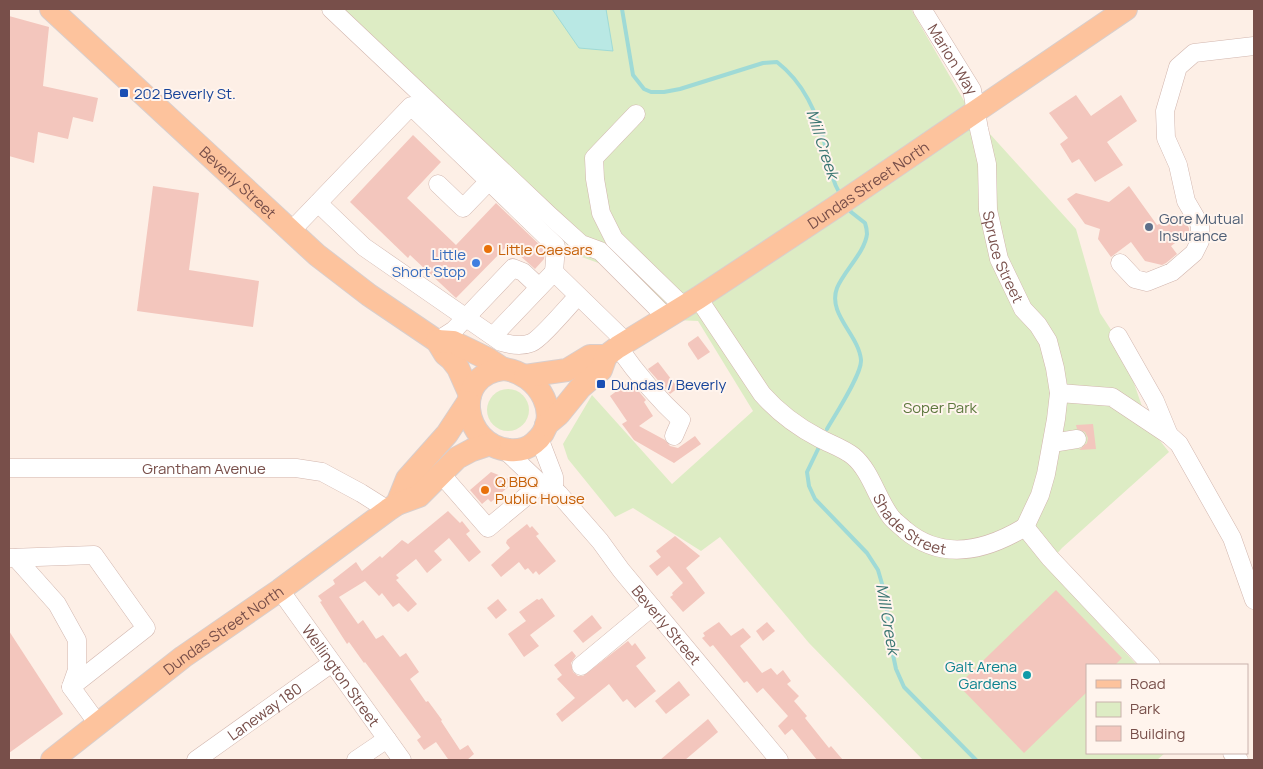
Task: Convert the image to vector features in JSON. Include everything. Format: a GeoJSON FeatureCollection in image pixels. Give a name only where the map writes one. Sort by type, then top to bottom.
{"type":"FeatureCollection","features":[{"type":"Feature","properties":{"kind":"main road","name":"Beverly Street"},"geometry":{"type":"LineString","coordinates":[[51,9],[317,255],[370,295],[437,340],[445,354],[458,368],[469,399]]}},
{"type":"Feature","properties":{"kind":"main road","name":"Dundas Street North"},"geometry":{"type":"LineString","coordinates":[[525,376],[567,370],[590,356],[617,348],[683,308],[834,208],[1126,9]]}},
{"type":"Feature","properties":{"kind":"main road","name":"Beverly Street"},"geometry":{"type":"LineString","coordinates":[[437,340],[454,342],[488,359],[503,369]]}},
{"type":"Feature","properties":{"kind":"main road","name":"Dundas Street North"},"geometry":{"type":"LineString","coordinates":[[542,432],[580,388],[601,370],[617,348]]}},
{"type":"Feature","properties":{"kind":"main road"},"geometry":{"type":"LineString","coordinates":[[393,507],[407,479],[447,434],[469,399],[476,381],[482,376],[495,370],[510,370],[525,376],[538,387],[545,401],[547,417],[542,432],[534,443],[520,450],[498,447],[484,439],[473,426],[468,410],[469,399]]}},
{"type":"Feature","properties":{"kind":"main road","name":"Dundas Street North"},"geometry":{"type":"LineString","coordinates":[[52,760],[183,657],[280,590],[393,507],[419,496],[457,458],[472,450],[498,447]]}},
{"type":"Feature","properties":{"kind":"street"},"geometry":{"type":"LineString","coordinates":[[331,9],[581,244],[600,251],[683,308]]}},
{"type":"Feature","properties":{"kind":"street","name":"Marion Way"},"geometry":{"type":"LineString","coordinates":[[922,9],[972,90],[976,111]]}},
{"type":"Feature","properties":{"kind":"street"},"geometry":{"type":"LineString","coordinates":[[1120,263],[1135,279],[1147,282],[1172,272],[1194,254],[1200,241],[1200,225],[1186,201],[1178,165],[1166,138],[1164,111],[1178,67],[1194,54],[1254,46]]}},
{"type":"Feature","properties":{"kind":"street"},"geometry":{"type":"LineString","coordinates":[[292,231],[411,106],[556,246],[554,272],[493,336]]}},
{"type":"Feature","properties":{"kind":"street","name":"Spruce Street"},"geometry":{"type":"LineString","coordinates":[[976,111],[987,164],[988,210],[999,259],[1023,309],[1038,325],[1048,341],[1059,393],[1052,443],[1040,495],[1025,527]]}},
{"type":"Feature","properties":{"kind":"street"},"geometry":{"type":"LineString","coordinates":[[636,114],[594,158],[595,179],[601,213],[614,239],[683,308]]}},
{"type":"Feature","properties":{"kind":"street"},"geometry":{"type":"LineString","coordinates":[[438,184],[463,208],[489,181]]}},
{"type":"Feature","properties":{"kind":"street"},"geometry":{"type":"LineString","coordinates":[[318,203],[364,247],[501,342],[516,346],[534,342],[578,296]]}},
{"type":"Feature","properties":{"kind":"street"},"geometry":{"type":"LineString","coordinates":[[600,251],[614,239]]}},
{"type":"Feature","properties":{"kind":"street"},"geometry":{"type":"LineString","coordinates":[[437,340],[454,330],[512,268],[523,272],[539,288]]}},
{"type":"Feature","properties":{"kind":"street"},"geometry":{"type":"LineString","coordinates":[[554,272],[578,296],[631,366],[663,404],[681,420],[674,436]]}},
{"type":"Feature","properties":{"kind":"street","name":"Shade Street"},"geometry":{"type":"LineString","coordinates":[[683,308],[773,407],[810,433],[854,456],[865,471],[892,518],[913,537],[926,544],[941,548],[965,549],[994,544],[1025,527]]}},
{"type":"Feature","properties":{"kind":"street"},"geometry":{"type":"LineString","coordinates":[[1118,336],[1155,401],[1169,435]]}},
{"type":"Feature","properties":{"kind":"street"},"geometry":{"type":"LineString","coordinates":[[1059,393],[1112,397],[1169,435],[1178,444],[1232,538],[1254,600]]}},
{"type":"Feature","properties":{"kind":"street"},"geometry":{"type":"LineString","coordinates":[[441,474],[488,528],[547,486],[554,477],[542,432]]}},
{"type":"Feature","properties":{"kind":"street"},"geometry":{"type":"LineString","coordinates":[[1052,443],[1077,439]]}},
{"type":"Feature","properties":{"kind":"street","name":"Beverly Street"},"geometry":{"type":"LineString","coordinates":[[498,447],[547,486],[593,533],[779,760]]}},
{"type":"Feature","properties":{"kind":"street","name":"Grantham Avenue"},"geometry":{"type":"LineString","coordinates":[[9,468],[296,468],[322,472],[393,507]]}},
{"type":"Feature","properties":{"kind":"street"},"geometry":{"type":"LineString","coordinates":[[1025,527],[1050,558],[1150,664]]}},
{"type":"Feature","properties":{"kind":"street"},"geometry":{"type":"LineString","coordinates":[[13,558],[94,555],[146,628],[71,686]]}},
{"type":"Feature","properties":{"kind":"street"},"geometry":{"type":"LineString","coordinates":[[13,558],[57,604],[77,640],[77,670],[71,686]]}},
{"type":"Feature","properties":{"kind":"street","name":"Wellington Street"},"geometry":{"type":"LineString","coordinates":[[280,590],[402,760]]}},
{"type":"Feature","properties":{"kind":"street"},"geometry":{"type":"LineString","coordinates":[[581,666],[652,607]]}},
{"type":"Feature","properties":{"kind":"street","name":"Laneway 180"},"geometry":{"type":"LineString","coordinates":[[196,760],[332,663]]}},
{"type":"Feature","properties":{"kind":"street"},"geometry":{"type":"LineString","coordinates":[[71,686],[98,724]]}},
{"type":"Feature","properties":{"kind":"street"},"geometry":{"type":"LineString","coordinates":[[356,760],[387,739]]}},
{"type":"Feature","properties":{"kind":"green space","name":"Soper Park"},"geometry":{"type":"Polygon","coordinates":[[[320,9],[911,9],[971,113],[1076,229],[1100,313],[1121,345],[1149,427],[1169,452],[1062,548],[1046,566],[1136,664],[1086,664],[1086,754],[1164,754],[1157,760],[923,760],[809,643],[720,537],[701,551],[633,508],[615,517],[568,459],[563,444],[592,395],[672,484],[753,411],[698,321],[675,320],[604,265],[579,256],[320,9]]]}},
{"type":"Feature","properties":{"kind":"green space"},"geometry":{"type":"Polygon","coordinates":[[[512,389],[520,392],[526,398],[529,410],[526,422],[520,428],[504,431],[496,428],[490,422],[487,406],[490,398],[496,392],[512,389]]]}},
{"type":"Feature","properties":{"kind":"water"},"geometry":{"type":"Polygon","coordinates":[[[552,9],[606,9],[613,51],[579,48],[552,9]]]}},
{"type":"Feature","properties":{"kind":"building"},"geometry":{"type":"Polygon","coordinates":[[[9,16],[49,27],[43,86],[98,98],[93,122],[73,117],[68,139],[38,132],[34,163],[9,156],[9,16]]]}},
{"type":"Feature","properties":{"kind":"building"},"geometry":{"type":"Polygon","coordinates":[[[1076,95],[1091,116],[1121,95],[1137,121],[1107,142],[1123,165],[1095,182],[1079,159],[1072,163],[1060,144],[1068,138],[1049,113],[1076,95]]]}},
{"type":"Feature","properties":{"kind":"building"},"geometry":{"type":"Polygon","coordinates":[[[413,135],[441,162],[407,198],[456,245],[496,203],[545,250],[544,259],[535,269],[508,245],[456,298],[410,255],[408,258],[350,202],[413,135]]]}},
{"type":"Feature","properties":{"kind":"building"},"geometry":{"type":"Polygon","coordinates":[[[153,186],[199,193],[189,270],[259,281],[253,327],[137,311],[153,186]]]}},
{"type":"Feature","properties":{"kind":"building","name":"Gore Mutual Insurance"},"geometry":{"type":"Polygon","coordinates":[[[1129,186],[1157,225],[1180,214],[1189,228],[1189,233],[1171,246],[1177,254],[1162,265],[1145,261],[1131,242],[1111,257],[1098,239],[1100,229],[1085,224],[1067,199],[1076,193],[1109,202],[1129,186]]]}},
{"type":"Feature","properties":{"kind":"building"},"geometry":{"type":"Polygon","coordinates":[[[698,336],[710,352],[698,360],[688,343],[698,336]]]}},
{"type":"Feature","properties":{"kind":"building"},"geometry":{"type":"Polygon","coordinates":[[[658,362],[678,388],[670,394],[648,369],[658,362]]]}},
{"type":"Feature","properties":{"kind":"building"},"geometry":{"type":"Polygon","coordinates":[[[630,381],[646,400],[644,402],[653,416],[639,426],[665,440],[670,446],[678,448],[695,436],[701,444],[674,463],[634,440],[622,424],[627,421],[610,396],[630,381]]]}},
{"type":"Feature","properties":{"kind":"building"},"geometry":{"type":"Polygon","coordinates":[[[1093,424],[1096,449],[1079,450],[1087,443],[1088,438],[1085,432],[1077,429],[1076,425],[1093,424]]]}},
{"type":"Feature","properties":{"kind":"building","name":"Q BBQ Public House"},"geometry":{"type":"Polygon","coordinates":[[[491,472],[511,480],[506,484],[508,487],[491,502],[488,499],[482,504],[470,490],[491,472]]]}},
{"type":"Feature","properties":{"kind":"building"},"geometry":{"type":"Polygon","coordinates":[[[448,511],[460,523],[462,521],[470,531],[466,534],[481,552],[469,562],[449,538],[434,551],[442,560],[427,573],[416,559],[396,575],[399,578],[396,580],[417,604],[408,612],[399,603],[393,607],[382,593],[379,596],[365,581],[339,597],[358,624],[363,620],[376,639],[383,635],[400,657],[406,653],[419,672],[410,679],[426,702],[428,701],[442,720],[460,750],[468,745],[474,754],[467,760],[447,760],[436,742],[424,750],[417,740],[421,737],[365,662],[349,642],[347,644],[318,596],[335,584],[333,580],[356,562],[362,571],[380,556],[382,558],[402,540],[408,544],[448,511]]]}},
{"type":"Feature","properties":{"kind":"building"},"geometry":{"type":"Polygon","coordinates":[[[527,524],[530,528],[532,526],[539,534],[536,536],[556,561],[539,575],[536,571],[533,574],[528,568],[525,570],[519,562],[501,577],[491,565],[510,548],[506,543],[507,540],[527,524]]]}},
{"type":"Feature","properties":{"kind":"building"},"geometry":{"type":"Polygon","coordinates":[[[675,536],[700,556],[686,568],[705,593],[683,612],[670,597],[683,583],[669,566],[657,576],[649,566],[661,557],[656,551],[675,536]]]}},
{"type":"Feature","properties":{"kind":"building","name":"Galt Arena Gardens"},"geometry":{"type":"Polygon","coordinates":[[[1056,590],[1122,658],[1116,664],[1086,664],[1086,693],[1024,753],[958,685],[1056,590]]]}},
{"type":"Feature","properties":{"kind":"building"},"geometry":{"type":"Polygon","coordinates":[[[542,598],[555,616],[530,635],[539,646],[524,657],[508,634],[526,621],[519,612],[537,599],[542,598]]]}},
{"type":"Feature","properties":{"kind":"building"},"geometry":{"type":"Polygon","coordinates":[[[498,599],[507,610],[496,619],[487,608],[498,599]]]}},
{"type":"Feature","properties":{"kind":"building"},"geometry":{"type":"Polygon","coordinates":[[[592,615],[602,628],[583,643],[573,631],[592,615]]]}},
{"type":"Feature","properties":{"kind":"building"},"geometry":{"type":"Polygon","coordinates":[[[719,622],[731,636],[743,628],[751,637],[740,646],[762,673],[771,668],[777,675],[783,670],[791,681],[787,684],[799,696],[794,701],[807,716],[805,718],[829,748],[831,746],[843,760],[817,760],[792,729],[785,735],[778,726],[788,716],[763,688],[757,693],[747,681],[744,683],[713,645],[710,647],[702,638],[705,636],[703,633],[719,622]]]}},
{"type":"Feature","properties":{"kind":"building"},"geometry":{"type":"Polygon","coordinates":[[[767,622],[775,631],[763,641],[756,631],[767,622]]]}},
{"type":"Feature","properties":{"kind":"building"},"geometry":{"type":"Polygon","coordinates":[[[9,631],[63,714],[9,753],[9,631]]]}},
{"type":"Feature","properties":{"kind":"building"},"geometry":{"type":"Polygon","coordinates":[[[628,641],[632,646],[635,643],[646,658],[636,666],[656,691],[635,708],[627,699],[623,702],[609,684],[562,722],[556,714],[575,698],[557,679],[562,675],[554,665],[572,651],[576,656],[571,663],[573,672],[578,676],[583,676],[628,641]]]}},
{"type":"Feature","properties":{"kind":"building"},"geometry":{"type":"Polygon","coordinates":[[[679,681],[690,695],[666,714],[655,701],[679,681]]]}},
{"type":"Feature","properties":{"kind":"building"},"geometry":{"type":"Polygon","coordinates":[[[708,719],[718,732],[685,760],[660,760],[708,719]]]}},
{"type":"Feature","properties":{"kind":"waterway","name":"Mill Creek"},"geometry":{"type":"LineString","coordinates":[[622,9],[633,75],[644,89],[651,92],[680,89],[763,63],[777,62],[795,79],[808,99],[818,121],[832,176],[840,194]]}},
{"type":"Feature","properties":{"kind":"waterway","name":"Mill Creek"},"geometry":{"type":"LineString","coordinates":[[827,429],[853,384],[861,360],[855,342],[836,307],[835,298],[837,288],[862,248],[867,234],[865,223],[851,212],[848,206]]}},
{"type":"Feature","properties":{"kind":"waterway","name":"Mill Creek"},"geometry":{"type":"LineString","coordinates":[[820,445],[807,472],[809,486],[815,499],[867,553],[878,570],[885,594],[896,669],[904,687],[976,760]]}},
{"type":"Feature","properties":{"kind":"place","name":"202 Beverly St."},"geometry":{"type":"Point","coordinates":[124,93]}},
{"type":"Feature","properties":{"kind":"place","name":"Gore Mutual Insurance"},"geometry":{"type":"Point","coordinates":[1149,227]}},
{"type":"Feature","properties":{"kind":"place","name":"Little Caesars"},"geometry":{"type":"Point","coordinates":[488,249]}},
{"type":"Feature","properties":{"kind":"place","name":"Little Short Stop"},"geometry":{"type":"Point","coordinates":[476,263]}},
{"type":"Feature","properties":{"kind":"place","name":"Dundas / Beverly"},"geometry":{"type":"Point","coordinates":[601,384]}},
{"type":"Feature","properties":{"kind":"place","name":"Q BBQ Public House"},"geometry":{"type":"Point","coordinates":[485,490]}},
{"type":"Feature","properties":{"kind":"place","name":"Galt Arena Gardens"},"geometry":{"type":"Point","coordinates":[1027,675]}}]}
